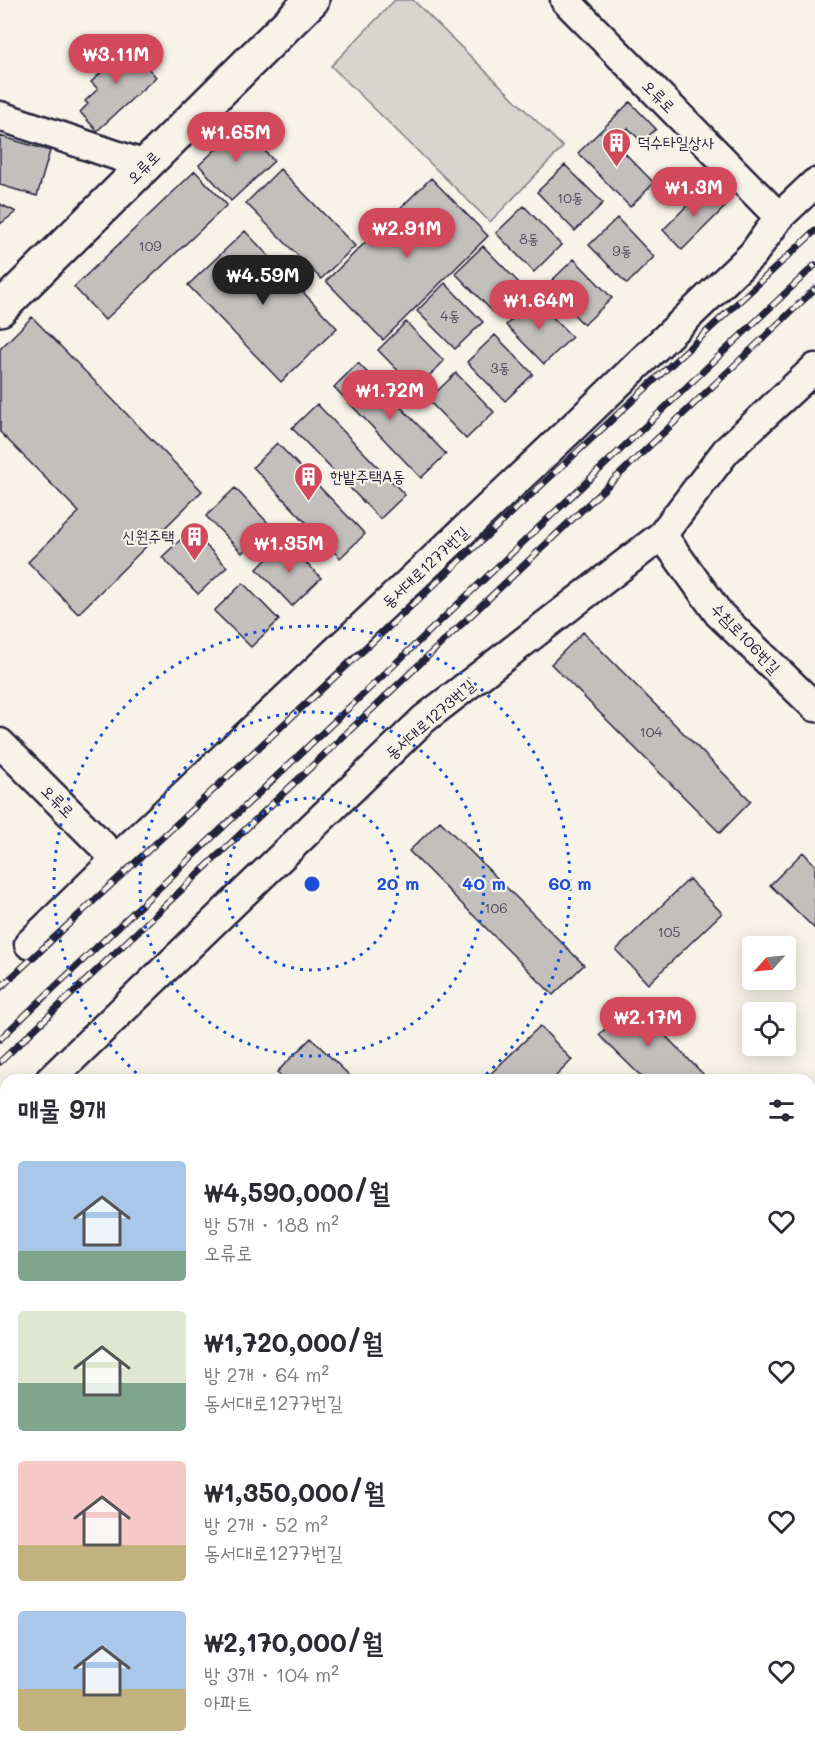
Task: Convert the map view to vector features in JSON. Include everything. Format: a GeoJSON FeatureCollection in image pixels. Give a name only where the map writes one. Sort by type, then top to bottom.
{"type":"FeatureCollection","features":[{"type":"Feature","properties":{"kind":"street","name":"오류로"},"geometry":{"type":"LineString","coordinates":[[0,309],[312,0]]}},
{"type":"Feature","properties":{"kind":"street","name":"오류로"},"geometry":{"type":"LineString","coordinates":[[565,0],[779,217]]}},
{"type":"Feature","properties":{"kind":"street"},"geometry":{"type":"LineString","coordinates":[[0,116],[145,165]]}},
{"type":"Feature","properties":{"kind":"street","name":"동서대로1277번길"},"geometry":{"type":"LineString","coordinates":[[29,944],[753,254],[779,217],[815,183]]}},
{"type":"Feature","properties":{"kind":"street","name":"동서대로1273번길"},"geometry":{"type":"LineString","coordinates":[[56,1074],[424,719],[662,535],[726,451],[815,368]]}},
{"type":"Feature","properties":{"kind":"street","name":"수침로106번길"},"geometry":{"type":"LineString","coordinates":[[662,535],[719,614],[815,707]]}},
{"type":"Feature","properties":{"kind":"street","name":"오류로"},"geometry":{"type":"LineString","coordinates":[[0,744],[116,859]]}},
{"type":"Feature","properties":{"kind":"shaded area"},"geometry":{"type":"Polygon","coordinates":[[[395,0],[413,0],[563,147],[490,222],[331,66],[395,0]]]}},
{"type":"Feature","properties":{"kind":"building"},"geometry":{"type":"Polygon","coordinates":[[[123,41],[156,77],[97,131],[80,112],[88,104],[85,101],[98,89],[91,82],[104,70],[98,64],[123,41]]]}},
{"type":"Feature","properties":{"kind":"building","name":"덕수타일상사"},"geometry":{"type":"Polygon","coordinates":[[[630,102],[656,129],[642,142],[628,128],[614,142],[654,183],[630,207],[578,153],[630,102]]]}},
{"type":"Feature","properties":{"kind":"building"},"geometry":{"type":"Polygon","coordinates":[[[241,126],[274,161],[231,201],[199,165],[241,126]]]}},
{"type":"Feature","properties":{"kind":"building"},"geometry":{"type":"Polygon","coordinates":[[[0,136],[50,151],[37,196],[0,185],[0,136]]]}},
{"type":"Feature","properties":{"kind":"building"},"geometry":{"type":"Polygon","coordinates":[[[565,165],[603,203],[575,231],[537,192],[565,165]]]}},
{"type":"Feature","properties":{"kind":"building"},"geometry":{"type":"Polygon","coordinates":[[[280,169],[355,246],[321,279],[246,203],[280,169]]]}},
{"type":"Feature","properties":{"kind":"building"},"geometry":{"type":"Polygon","coordinates":[[[195,171],[227,205],[105,320],[74,287],[195,171]]]}},
{"type":"Feature","properties":{"kind":"building"},"geometry":{"type":"Polygon","coordinates":[[[431,178],[488,236],[383,340],[326,281],[431,178]]]}},
{"type":"Feature","properties":{"kind":"building"},"geometry":{"type":"Polygon","coordinates":[[[706,186],[726,206],[682,250],[663,230],[706,186]]]}},
{"type":"Feature","properties":{"kind":"building"},"geometry":{"type":"Polygon","coordinates":[[[0,204],[16,212],[0,224],[0,204]]]}},
{"type":"Feature","properties":{"kind":"building"},"geometry":{"type":"Polygon","coordinates":[[[524,206],[561,245],[534,272],[496,233],[524,206]]]}},
{"type":"Feature","properties":{"kind":"building"},"geometry":{"type":"Polygon","coordinates":[[[617,218],[654,257],[627,284],[589,245],[617,218]]]}},
{"type":"Feature","properties":{"kind":"building"},"geometry":{"type":"Polygon","coordinates":[[[245,231],[337,328],[281,382],[188,285],[245,231]]]}},
{"type":"Feature","properties":{"kind":"building"},"geometry":{"type":"Polygon","coordinates":[[[483,246],[521,285],[493,312],[455,273],[483,246]]]}},
{"type":"Feature","properties":{"kind":"building"},"geometry":{"type":"Polygon","coordinates":[[[574,259],[612,298],[584,325],[546,286],[574,259]]]}},
{"type":"Feature","properties":{"kind":"building"},"geometry":{"type":"Polygon","coordinates":[[[445,283],[483,322],[455,349],[417,311],[445,283]]]}},
{"type":"Feature","properties":{"kind":"building"},"geometry":{"type":"Polygon","coordinates":[[[534,298],[572,337],[544,364],[506,325],[534,298]]]}},
{"type":"Feature","properties":{"kind":"building"},"geometry":{"type":"Polygon","coordinates":[[[32,317],[202,491],[78,614],[28,562],[79,512],[0,432],[0,349],[32,317]]]}},
{"type":"Feature","properties":{"kind":"building"},"geometry":{"type":"Polygon","coordinates":[[[406,322],[444,361],[416,389],[378,350],[406,322]]]}},
{"type":"Feature","properties":{"kind":"building"},"geometry":{"type":"Polygon","coordinates":[[[495,335],[533,374],[505,401],[467,362],[495,335]]]}},
{"type":"Feature","properties":{"kind":"building"},"geometry":{"type":"Polygon","coordinates":[[[358,363],[446,454],[421,478],[334,387],[358,363]]]}},
{"type":"Feature","properties":{"kind":"building"},"geometry":{"type":"Polygon","coordinates":[[[456,373],[494,412],[466,439],[428,400],[456,373]]]}},
{"type":"Feature","properties":{"kind":"building"},"geometry":{"type":"Polygon","coordinates":[[[317,404],[405,495],[380,519],[292,428],[317,404]]]}},
{"type":"Feature","properties":{"kind":"building","name":"한밭주택A동"},"geometry":{"type":"Polygon","coordinates":[[[277,443],[365,534],[340,558],[253,467],[277,443]]]}},
{"type":"Feature","properties":{"kind":"building"},"geometry":{"type":"Polygon","coordinates":[[[235,488],[270,525],[242,553],[206,516],[235,488]]]}},
{"type":"Feature","properties":{"kind":"building","name":"신원주택"},"geometry":{"type":"Polygon","coordinates":[[[191,530],[227,567],[198,594],[162,557],[191,530]]]}},
{"type":"Feature","properties":{"kind":"building"},"geometry":{"type":"Polygon","coordinates":[[[285,541],[321,578],[292,606],[257,569],[285,541]]]}},
{"type":"Feature","properties":{"kind":"building"},"geometry":{"type":"Polygon","coordinates":[[[243,583],[279,620],[251,647],[214,611],[243,583]]]}},
{"type":"Feature","properties":{"kind":"building"},"geometry":{"type":"Polygon","coordinates":[[[583,632],[751,801],[720,833],[551,664],[583,632]]]}},
{"type":"Feature","properties":{"kind":"building"},"geometry":{"type":"Polygon","coordinates":[[[440,821],[584,965],[553,995],[409,851],[440,821]]]}},
{"type":"Feature","properties":{"kind":"building"},"geometry":{"type":"Polygon","coordinates":[[[803,852],[815,865],[815,929],[770,885],[803,852]]]}},
{"type":"Feature","properties":{"kind":"building"},"geometry":{"type":"Polygon","coordinates":[[[689,879],[722,913],[648,984],[616,950],[689,879]]]}},
{"type":"Feature","properties":{"kind":"building"},"geometry":{"type":"Polygon","coordinates":[[[632,1002],[703,1074],[639,1074],[599,1035],[632,1002]]]}},
{"type":"Feature","properties":{"kind":"building"},"geometry":{"type":"Polygon","coordinates":[[[540,1026],[572,1060],[558,1074],[490,1074],[540,1026]]]}},
{"type":"Feature","properties":{"kind":"building"},"geometry":{"type":"Polygon","coordinates":[[[311,1038],[348,1074],[279,1074],[277,1072],[311,1038]]]}},
{"type":"Feature","properties":{"kind":"railway"},"geometry":{"type":"LineString","coordinates":[[0,988],[815,231]]}},
{"type":"Feature","properties":{"kind":"railway"},"geometry":{"type":"LineString","coordinates":[[0,1039],[815,265]]}},
{"type":"Feature","properties":{"kind":"railway"},"geometry":{"type":"LineString","coordinates":[[0,1062],[815,289]]}},
{"type":"Feature","properties":{"kind":"place","name":"덕수타일상사"},"geometry":{"type":"Point","coordinates":[616,168]}},
{"type":"Feature","properties":{"kind":"place","name":"한밭주택A동"},"geometry":{"type":"Point","coordinates":[309,502]}},
{"type":"Feature","properties":{"kind":"place","name":"신원주택"},"geometry":{"type":"Point","coordinates":[195,562]}}]}
